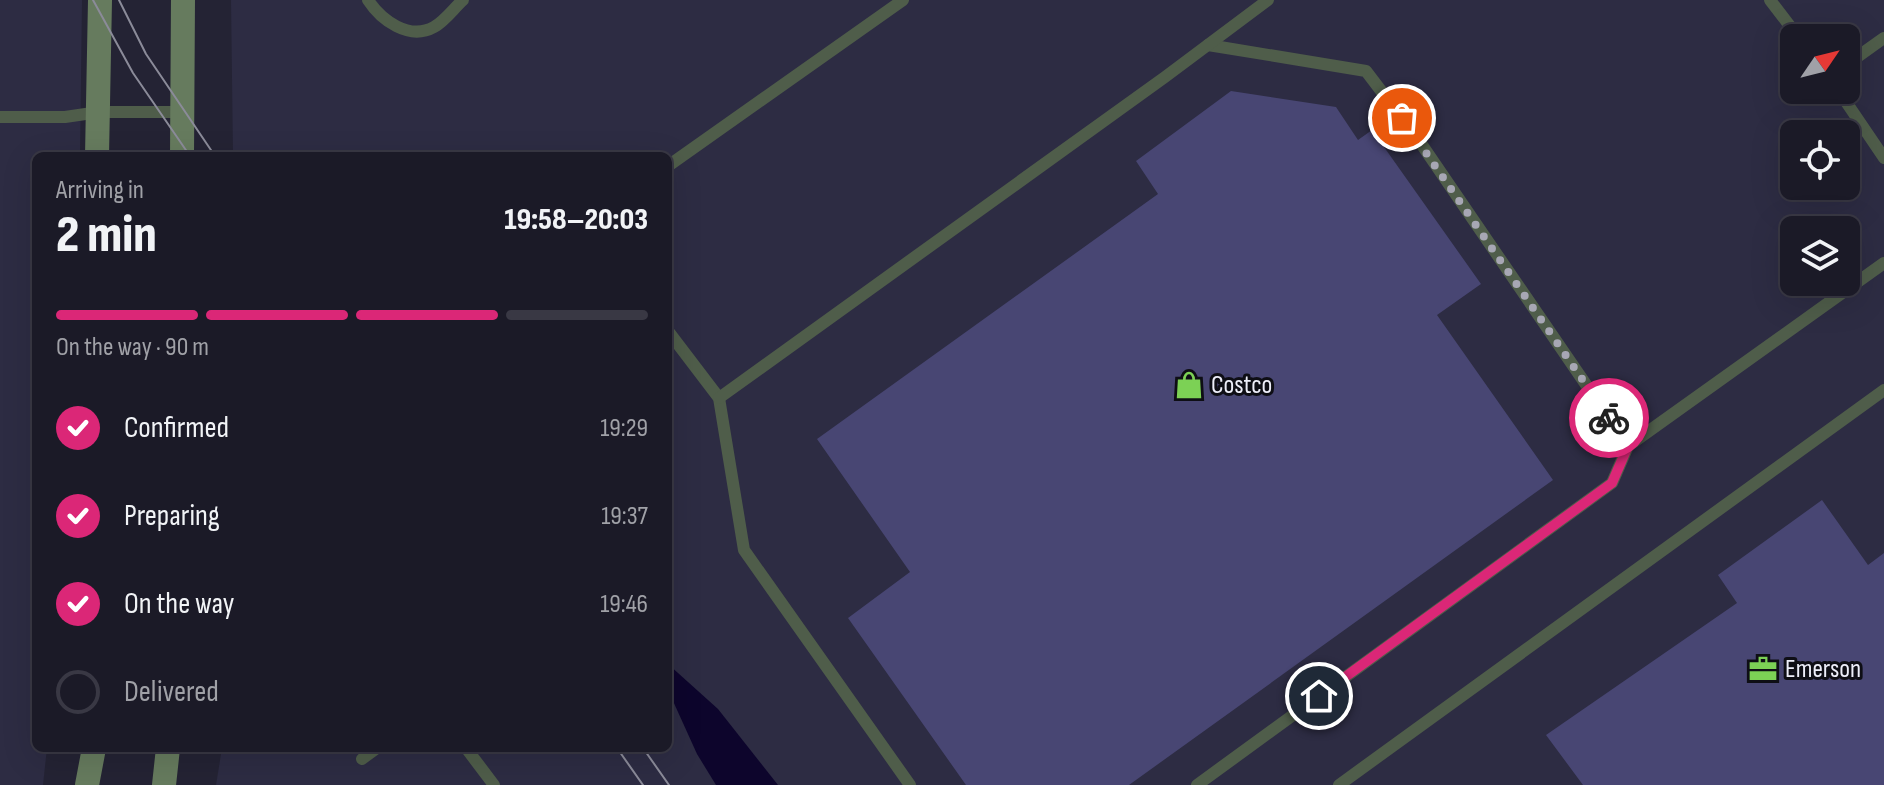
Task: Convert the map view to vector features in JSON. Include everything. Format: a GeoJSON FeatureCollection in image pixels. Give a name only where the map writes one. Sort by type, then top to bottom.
{"type":"FeatureCollection","features":[{"type":"Feature","properties":{"kind":"main road"},"geometry":{"type":"LineString","coordinates":[[97,152],[100,0]]}},
{"type":"Feature","properties":{"kind":"main road"},"geometry":{"type":"LineString","coordinates":[[182,152],[183,0]]}},
{"type":"Feature","properties":{"kind":"main road"},"geometry":{"type":"LineString","coordinates":[[87,785],[93,752]]}},
{"type":"Feature","properties":{"kind":"main road"},"geometry":{"type":"LineString","coordinates":[[164,785],[168,752]]}},
{"type":"Feature","properties":{"kind":"lane"},"geometry":{"type":"LineString","coordinates":[[368,0],[387,22],[404,30],[421,31],[434,27],[463,0]]}},
{"type":"Feature","properties":{"kind":"lane"},"geometry":{"type":"LineString","coordinates":[[672,163],[903,0]]}},
{"type":"Feature","properties":{"kind":"lane"},"geometry":{"type":"LineString","coordinates":[[719,398],[1268,0]]}},
{"type":"Feature","properties":{"kind":"lane"},"geometry":{"type":"LineString","coordinates":[[1770,0],[1788,24]]}},
{"type":"Feature","properties":{"kind":"lane"},"geometry":{"type":"LineString","coordinates":[[1860,55],[1884,38]]}},
{"type":"Feature","properties":{"kind":"lane"},"geometry":{"type":"LineString","coordinates":[[1208,45],[1366,71],[1429,155],[1628,446]]}},
{"type":"Feature","properties":{"kind":"lane"},"geometry":{"type":"LineString","coordinates":[[1847,104],[1884,158]]}},
{"type":"Feature","properties":{"kind":"lane"},"geometry":{"type":"LineString","coordinates":[[0,117],[183,112]]}},
{"type":"Feature","properties":{"kind":"lane"},"geometry":{"type":"LineString","coordinates":[[1197,785],[1612,483],[1628,446],[1884,263]]}},
{"type":"Feature","properties":{"kind":"lane"},"geometry":{"type":"LineString","coordinates":[[672,336],[719,398],[744,550],[910,785]]}},
{"type":"Feature","properties":{"kind":"lane"},"geometry":{"type":"LineString","coordinates":[[1339,785],[1884,390]]}},
{"type":"Feature","properties":{"kind":"lane"},"geometry":{"type":"LineString","coordinates":[[362,759],[372,752]]}},
{"type":"Feature","properties":{"kind":"lane"},"geometry":{"type":"LineString","coordinates":[[469,752],[494,785]]}},
{"type":"Feature","properties":{"kind":"shaded area"},"geometry":{"type":"Polygon","coordinates":[[[0,0],[82,0],[80,152],[32,152],[32,752],[47,752],[43,785],[0,785],[0,0]]]}},
{"type":"Feature","properties":{"kind":"shaded area"},"geometry":{"type":"Polygon","coordinates":[[[231,0],[1884,0],[1884,785],[216,785],[221,752],[672,752],[672,152],[233,152],[231,0]]]}},
{"type":"Feature","properties":{"kind":"shaded area"},"geometry":{"type":"Polygon","coordinates":[[[672,668],[718,709],[778,785],[716,785],[697,754],[672,699],[672,668]]]}},
{"type":"Feature","properties":{"kind":"building","name":"Costco"},"geometry":{"type":"Polygon","coordinates":[[[1231,91],[1336,107],[1358,140],[1372,130],[1481,284],[1437,315],[1553,480],[1129,785],[966,785],[848,618],[910,572],[817,439],[1158,194],[1136,161],[1231,91]]]}},
{"type":"Feature","properties":{"kind":"building","name":"Emerson"},"geometry":{"type":"Polygon","coordinates":[[[1822,500],[1868,565],[1884,553],[1884,785],[1583,785],[1546,735],[1737,603],[1718,575],[1822,500]]]}},
{"type":"Feature","properties":{"kind":"tram line"},"geometry":{"type":"LineString","coordinates":[[93,0],[133,73],[187,152]]}},
{"type":"Feature","properties":{"kind":"tram line"},"geometry":{"type":"LineString","coordinates":[[119,0],[146,54],[212,152]]}},
{"type":"Feature","properties":{"kind":"tram line"},"geometry":{"type":"LineString","coordinates":[[620,752],[643,785]]}},
{"type":"Feature","properties":{"kind":"tram line"},"geometry":{"type":"LineString","coordinates":[[646,752],[669,785]]}},
{"type":"Feature","properties":{"kind":"way so far"},"geometry":{"type":"LineString","coordinates":[[1402,118],[1609,418]]}},
{"type":"Feature","properties":{"kind":"place","name":"Costco"},"geometry":{"type":"Point","coordinates":[1189,385]}},
{"type":"Feature","properties":{"kind":"place","name":"Emerson"},"geometry":{"type":"Point","coordinates":[1763,669]}},
{"type":"Feature","properties":{"kind":"route"},"geometry":{"type":"LineString","coordinates":[[1319,696],[1612,483],[1628,446],[1609,418]]}}]}
